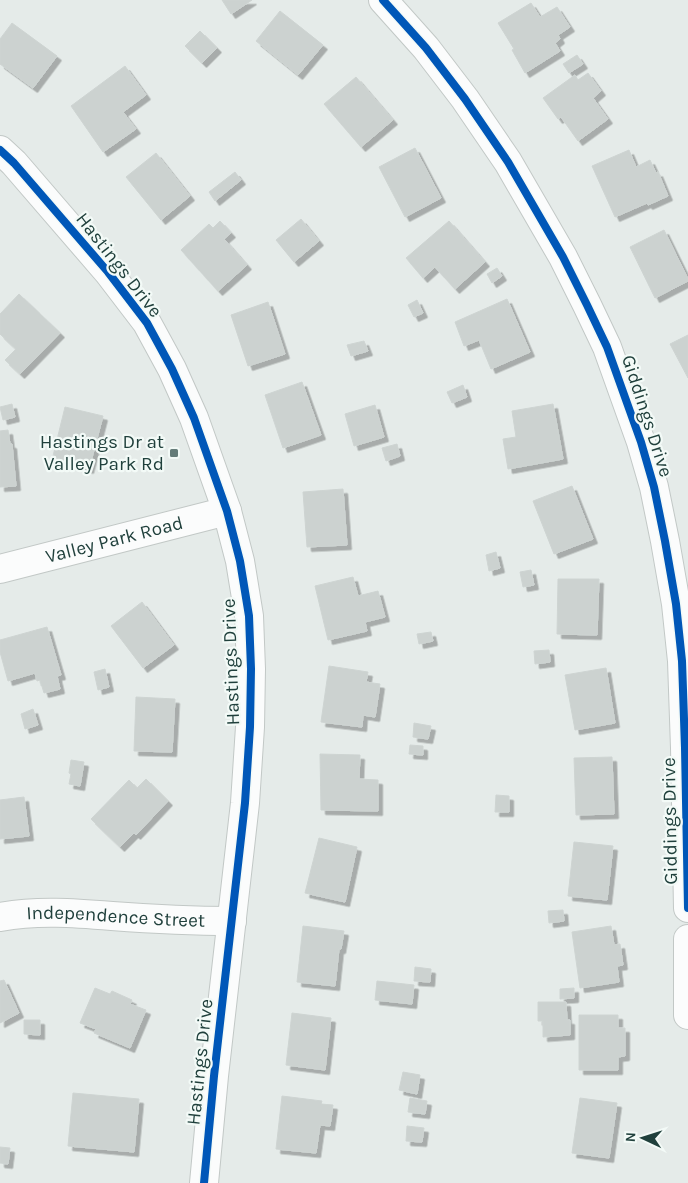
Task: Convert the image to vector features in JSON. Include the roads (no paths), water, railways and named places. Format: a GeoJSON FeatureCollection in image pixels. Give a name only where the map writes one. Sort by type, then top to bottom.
{"type":"FeatureCollection","features":[{"type":"Feature","properties":{"kind":"street","name":"Giddings Drive"},"geometry":{"type":"LineString","coordinates":[[383,0],[432,56],[465,99],[508,162],[563,257],[607,347],[641,442],[654,487],[665,541],[676,604],[682,660],[688,908]]}},
{"type":"Feature","properties":{"kind":"street","name":"Hastings Drive"},"geometry":{"type":"LineString","coordinates":[[0,150],[14,162],[108,272],[147,324],[172,369],[190,410],[227,511],[240,561],[249,616],[251,669],[250,727],[245,803],[214,1076],[204,1183]]}},
{"type":"Feature","properties":{"kind":"street","name":"Valley Park Road"},"geometry":{"type":"LineString","coordinates":[[0,569],[227,511]]}},
{"type":"Feature","properties":{"kind":"street","name":"Independence Street"},"geometry":{"type":"LineString","coordinates":[[0,917],[30,913],[69,913],[201,921],[232,921]]}},
{"type":"Feature","properties":{"kind":"street"},"geometry":{"type":"LineString","coordinates":[[688,939],[688,1015]]}},
{"type":"Feature","properties":{"kind":"place","name":"Hastings Dr at Valley Park Rd"},"geometry":{"type":"Point","coordinates":[174,453]}}]}
